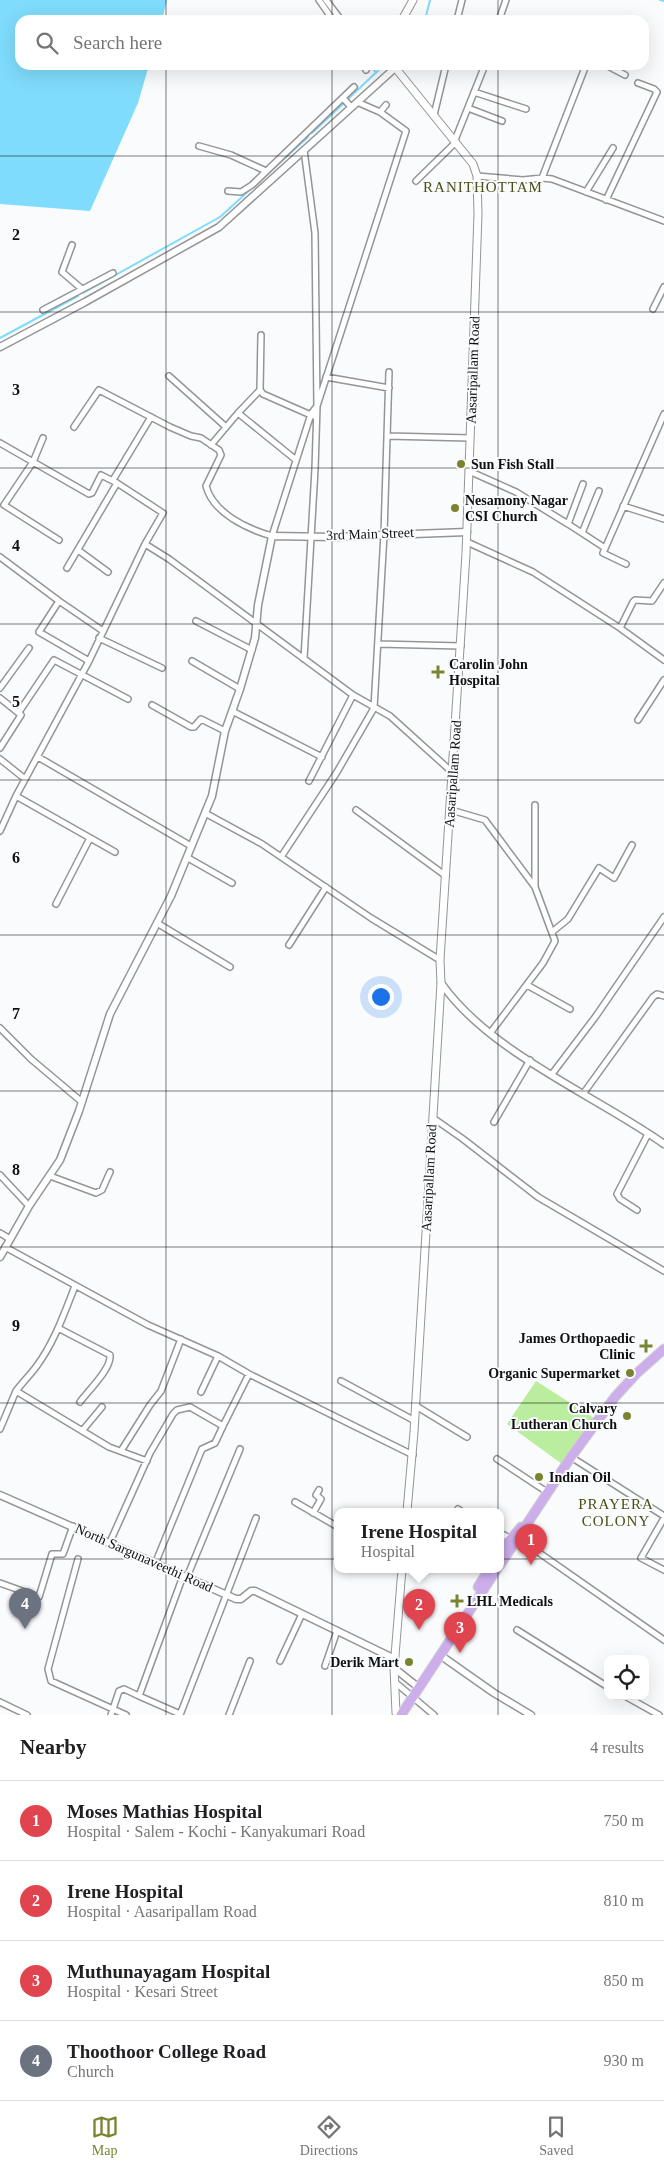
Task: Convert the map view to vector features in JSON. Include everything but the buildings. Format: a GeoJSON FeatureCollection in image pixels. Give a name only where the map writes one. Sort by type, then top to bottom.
{"type":"FeatureCollection","features":[{"type":"Feature","properties":{"kind":"highway"},"geometry":{"type":"LineString","coordinates":[[504,1548],[529,1519],[571,1457],[616,1397],[636,1374],[664,1349]]}},
{"type":"Feature","properties":{"kind":"highway"},"geometry":{"type":"LineString","coordinates":[[504,1557],[514,1538]]}},
{"type":"Feature","properties":{"kind":"highway"},"geometry":{"type":"LineString","coordinates":[[398,1715],[487,1573]]}},
{"type":"Feature","properties":{"kind":"highway"},"geometry":{"type":"LineString","coordinates":[[416,1686],[440,1655],[494,1573]]}},
{"type":"Feature","properties":{"kind":"main road"},"geometry":{"type":"LineString","coordinates":[[405,15],[413,0]]}},
{"type":"Feature","properties":{"kind":"main road","name":"Aasaripallam Road"},"geometry":{"type":"LineString","coordinates":[[396,70],[473,164],[477,176],[478,214],[467,542],[454,772],[440,960],[441,983],[416,1406],[407,1508]]}},
{"type":"Feature","properties":{"kind":"main road"},"geometry":{"type":"LineString","coordinates":[[398,1715],[394,1659],[402,1573]]}},
{"type":"Feature","properties":{"kind":"street"},"geometry":{"type":"LineString","coordinates":[[319,0],[330,15]]}},
{"type":"Feature","properties":{"kind":"street"},"geometry":{"type":"LineString","coordinates":[[326,0],[336,15]]}},
{"type":"Feature","properties":{"kind":"street"},"geometry":{"type":"LineString","coordinates":[[458,15],[462,0]]}},
{"type":"Feature","properties":{"kind":"street"},"geometry":{"type":"LineString","coordinates":[[500,15],[505,0]]}},
{"type":"Feature","properties":{"kind":"street"},"geometry":{"type":"LineString","coordinates":[[0,346],[85,302],[220,227],[391,70]]}},
{"type":"Feature","properties":{"kind":"street"},"geometry":{"type":"LineString","coordinates":[[434,115],[445,70]]}},
{"type":"Feature","properties":{"kind":"street"},"geometry":{"type":"LineString","coordinates":[[416,180],[455,141],[483,70]]}},
{"type":"Feature","properties":{"kind":"street"},"geometry":{"type":"LineString","coordinates":[[542,178],[584,70]]}},
{"type":"Feature","properties":{"kind":"street"},"geometry":{"type":"LineString","coordinates":[[617,70],[625,74]]}},
{"type":"Feature","properties":{"kind":"street"},"geometry":{"type":"LineString","coordinates":[[606,200],[656,94],[654,89],[638,83]]}},
{"type":"Feature","properties":{"kind":"street"},"geometry":{"type":"LineString","coordinates":[[228,191],[241,192],[266,172],[354,87]]}},
{"type":"Feature","properties":{"kind":"street"},"geometry":{"type":"LineString","coordinates":[[474,92],[526,109]]}},
{"type":"Feature","properties":{"kind":"street"},"geometry":{"type":"LineString","coordinates":[[343,98],[351,107]]}},
{"type":"Feature","properties":{"kind":"street"},"geometry":{"type":"LineString","coordinates":[[0,1257],[29,1206],[60,1160],[82,1102],[110,1014],[188,858],[191,846],[212,796],[225,731],[252,650],[272,536],[406,131],[380,112],[357,102]]}},
{"type":"Feature","properties":{"kind":"street"},"geometry":{"type":"LineString","coordinates":[[380,112],[386,105]]}},
{"type":"Feature","properties":{"kind":"street"},"geometry":{"type":"LineString","coordinates":[[468,108],[502,121]]}},
{"type":"Feature","properties":{"kind":"street"},"geometry":{"type":"LineString","coordinates":[[308,132],[314,140]]}},
{"type":"Feature","properties":{"kind":"street"},"geometry":{"type":"LineString","coordinates":[[198,146],[231,155],[266,172]]}},
{"type":"Feature","properties":{"kind":"street"},"geometry":{"type":"LineString","coordinates":[[586,192],[613,148]]}},
{"type":"Feature","properties":{"kind":"street"},"geometry":{"type":"LineString","coordinates":[[304,150],[315,233],[316,406],[312,536],[304,659]]}},
{"type":"Feature","properties":{"kind":"street"},"geometry":{"type":"LineString","coordinates":[[477,176],[522,180],[542,178],[664,221]]}},
{"type":"Feature","properties":{"kind":"street"},"geometry":{"type":"LineString","coordinates":[[72,245],[62,272],[81,290],[85,302]]}},
{"type":"Feature","properties":{"kind":"street"},"geometry":{"type":"LineString","coordinates":[[43,310],[113,273]]}},
{"type":"Feature","properties":{"kind":"street"},"geometry":{"type":"LineString","coordinates":[[653,309],[664,287]]}},
{"type":"Feature","properties":{"kind":"street"},"geometry":{"type":"LineString","coordinates":[[211,445],[238,412],[260,390],[261,335]]}},
{"type":"Feature","properties":{"kind":"street"},"geometry":{"type":"LineString","coordinates":[[281,857],[337,772],[374,708],[384,534],[389,372]]}},
{"type":"Feature","properties":{"kind":"street"},"geometry":{"type":"LineString","coordinates":[[169,376],[226,427]]}},
{"type":"Feature","properties":{"kind":"street"},"geometry":{"type":"LineString","coordinates":[[326,377],[389,388]]}},
{"type":"Feature","properties":{"kind":"street"},"geometry":{"type":"LineString","coordinates":[[74,427],[99,390],[184,433],[201,438],[219,450],[222,455],[206,486],[208,495],[230,517],[251,530],[272,536]]}},
{"type":"Feature","properties":{"kind":"street"},"geometry":{"type":"LineString","coordinates":[[260,390],[264,394],[311,414],[316,418]]}},
{"type":"Feature","properties":{"kind":"street"},"geometry":{"type":"LineString","coordinates":[[238,412],[296,460]]}},
{"type":"Feature","properties":{"kind":"street"},"geometry":{"type":"LineString","coordinates":[[626,564],[603,554],[664,414]]}},
{"type":"Feature","properties":{"kind":"street"},"geometry":{"type":"LineString","coordinates":[[67,568],[151,416]]}},
{"type":"Feature","properties":{"kind":"street"},"geometry":{"type":"LineString","coordinates":[[387,436],[470,438]]}},
{"type":"Feature","properties":{"kind":"street"},"geometry":{"type":"LineString","coordinates":[[43,438],[33,462],[2,504],[59,540]]}},
{"type":"Feature","properties":{"kind":"street"},"geometry":{"type":"LineString","coordinates":[[0,443],[88,494],[92,493],[101,474],[163,513],[145,544],[89,661],[16,796],[0,831]]}},
{"type":"Feature","properties":{"kind":"street"},"geometry":{"type":"LineString","coordinates":[[469,471],[516,492],[605,548]]}},
{"type":"Feature","properties":{"kind":"street"},"geometry":{"type":"LineString","coordinates":[[568,524],[583,484]]}},
{"type":"Feature","properties":{"kind":"street"},"geometry":{"type":"LineString","coordinates":[[582,533],[599,491]]}},
{"type":"Feature","properties":{"kind":"street"},"geometry":{"type":"LineString","coordinates":[[623,506],[664,519]]}},
{"type":"Feature","properties":{"kind":"street","name":"3rd Main Street"},"geometry":{"type":"LineString","coordinates":[[272,536],[467,532]]}},
{"type":"Feature","properties":{"kind":"street"},"geometry":{"type":"LineString","coordinates":[[467,542],[533,572],[620,628],[664,660]]}},
{"type":"Feature","properties":{"kind":"street"},"geometry":{"type":"LineString","coordinates":[[145,544],[257,623],[353,695],[390,716],[454,772]]}},
{"type":"Feature","properties":{"kind":"street"},"geometry":{"type":"LineString","coordinates":[[78,550],[108,572]]}},
{"type":"Feature","properties":{"kind":"street"},"geometry":{"type":"LineString","coordinates":[[0,557],[102,631]]}},
{"type":"Feature","properties":{"kind":"street"},"geometry":{"type":"LineString","coordinates":[[620,628],[633,602],[635,600],[652,601],[664,583]]}},
{"type":"Feature","properties":{"kind":"street"},"geometry":{"type":"LineString","coordinates":[[59,601],[39,632],[89,661]]}},
{"type":"Feature","properties":{"kind":"street"},"geometry":{"type":"LineString","coordinates":[[196,620],[252,650]]}},
{"type":"Feature","properties":{"kind":"street"},"geometry":{"type":"LineString","coordinates":[[99,638],[162,668]]}},
{"type":"Feature","properties":{"kind":"street"},"geometry":{"type":"LineString","coordinates":[[378,644],[461,646]]}},
{"type":"Feature","properties":{"kind":"street"},"geometry":{"type":"LineString","coordinates":[[0,688],[29,648]]}},
{"type":"Feature","properties":{"kind":"street"},"geometry":{"type":"LineString","coordinates":[[19,712],[54,660],[128,699]]}},
{"type":"Feature","properties":{"kind":"street"},"geometry":{"type":"LineString","coordinates":[[192,661],[240,689]]}},
{"type":"Feature","properties":{"kind":"street"},"geometry":{"type":"LineString","coordinates":[[638,720],[664,680]]}},
{"type":"Feature","properties":{"kind":"street"},"geometry":{"type":"LineString","coordinates":[[309,781],[353,695]]}},
{"type":"Feature","properties":{"kind":"street"},"geometry":{"type":"LineString","coordinates":[[0,698],[19,712],[21,717],[0,748]]}},
{"type":"Feature","properties":{"kind":"street"},"geometry":{"type":"LineString","coordinates":[[152,706],[191,727],[194,727],[201,719],[225,731]]}},
{"type":"Feature","properties":{"kind":"street"},"geometry":{"type":"LineString","coordinates":[[232,711],[322,756]]}},
{"type":"Feature","properties":{"kind":"street"},"geometry":{"type":"LineString","coordinates":[[38,757],[191,846]]}},
{"type":"Feature","properties":{"kind":"street"},"geometry":{"type":"LineString","coordinates":[[0,759],[25,779]]}},
{"type":"Feature","properties":{"kind":"street"},"geometry":{"type":"LineString","coordinates":[[16,796],[115,852]]}},
{"type":"Feature","properties":{"kind":"street"},"geometry":{"type":"LineString","coordinates":[[534,887],[535,805]]}},
{"type":"Feature","properties":{"kind":"street"},"geometry":{"type":"LineString","coordinates":[[356,810],[446,876]]}},
{"type":"Feature","properties":{"kind":"street"},"geometry":{"type":"LineString","coordinates":[[451,810],[485,820],[534,887],[555,941],[527,985],[491,1032]]}},
{"type":"Feature","properties":{"kind":"street"},"geometry":{"type":"LineString","coordinates":[[205,813],[281,857],[372,918],[440,960]]}},
{"type":"Feature","properties":{"kind":"street"},"geometry":{"type":"LineString","coordinates":[[56,904],[90,838]]}},
{"type":"Feature","properties":{"kind":"street"},"geometry":{"type":"LineString","coordinates":[[552,932],[568,919],[598,868],[614,878],[632,845]]}},
{"type":"Feature","properties":{"kind":"street"},"geometry":{"type":"LineString","coordinates":[[188,858],[232,883]]}},
{"type":"Feature","properties":{"kind":"street"},"geometry":{"type":"LineString","coordinates":[[289,944],[326,887]]}},
{"type":"Feature","properties":{"kind":"street"},"geometry":{"type":"LineString","coordinates":[[552,1074],[596,1016],[664,917]]}},
{"type":"Feature","properties":{"kind":"street"},"geometry":{"type":"LineString","coordinates":[[157,922],[230,967]]}},
{"type":"Feature","properties":{"kind":"street"},"geometry":{"type":"LineString","coordinates":[[441,983],[465,1011],[491,1032],[530,1060],[664,1144]]}},
{"type":"Feature","properties":{"kind":"street"},"geometry":{"type":"LineString","coordinates":[[527,985],[570,1009]]}},
{"type":"Feature","properties":{"kind":"street"},"geometry":{"type":"LineString","coordinates":[[583,1094],[653,997],[657,994],[664,996]]}},
{"type":"Feature","properties":{"kind":"street"},"geometry":{"type":"LineString","coordinates":[[0,1028],[31,1059],[82,1102]]}},
{"type":"Feature","properties":{"kind":"street"},"geometry":{"type":"LineString","coordinates":[[494,1122],[530,1060]]}},
{"type":"Feature","properties":{"kind":"street"},"geometry":{"type":"LineString","coordinates":[[433,1118],[463,1138],[538,1197],[664,1271]]}},
{"type":"Feature","properties":{"kind":"street"},"geometry":{"type":"LineString","coordinates":[[637,1210],[620,1199],[617,1194],[648,1134]]}},
{"type":"Feature","properties":{"kind":"street"},"geometry":{"type":"LineString","coordinates":[[50,1176],[96,1193],[102,1190],[110,1172]]}},
{"type":"Feature","properties":{"kind":"street"},"geometry":{"type":"LineString","coordinates":[[0,1176],[29,1206]]}},
{"type":"Feature","properties":{"kind":"street"},"geometry":{"type":"LineString","coordinates":[[0,1233],[10,1239]]}},
{"type":"Feature","properties":{"kind":"street"},"geometry":{"type":"LineString","coordinates":[[5,1247],[148,1325],[218,1356],[249,1374],[412,1455]]}},
{"type":"Feature","properties":{"kind":"street"},"geometry":{"type":"LineString","coordinates":[[0,1429],[16,1391],[36,1366],[58,1328],[75,1286]]}},
{"type":"Feature","properties":{"kind":"street"},"geometry":{"type":"LineString","coordinates":[[58,1328],[110,1355],[108,1365],[80,1402]]}},
{"type":"Feature","properties":{"kind":"street"},"geometry":{"type":"LineString","coordinates":[[121,1451],[161,1391],[182,1340]]}},
{"type":"Feature","properties":{"kind":"street"},"geometry":{"type":"LineString","coordinates":[[201,1392],[218,1356]]}},
{"type":"Feature","properties":{"kind":"street"},"geometry":{"type":"LineString","coordinates":[[155,1564],[202,1449],[215,1443],[249,1374]]}},
{"type":"Feature","properties":{"kind":"street"},"geometry":{"type":"LineString","coordinates":[[342,1381],[415,1421]]}},
{"type":"Feature","properties":{"kind":"street"},"geometry":{"type":"LineString","coordinates":[[16,1391],[109,1447],[147,1461]]}},
{"type":"Feature","properties":{"kind":"street"},"geometry":{"type":"LineString","coordinates":[[416,1406],[467,1437]]}},
{"type":"Feature","properties":{"kind":"street"},"geometry":{"type":"LineString","coordinates":[[82,1431],[102,1407]]}},
{"type":"Feature","properties":{"kind":"street"},"geometry":{"type":"LineString","coordinates":[[110,1542],[147,1461],[173,1414],[177,1410],[190,1407],[223,1426]]}},
{"type":"Feature","properties":{"kind":"street"},"geometry":{"type":"LineString","coordinates":[[0,1411],[7,1415]]}},
{"type":"Feature","properties":{"kind":"street"},"geometry":{"type":"LineString","coordinates":[[139,1696],[185,1576],[240,1449]]}},
{"type":"Feature","properties":{"kind":"street"},"geometry":{"type":"LineString","coordinates":[[571,1457],[664,1517],[641,1558],[664,1570]]}},
{"type":"Feature","properties":{"kind":"street"},"geometry":{"type":"LineString","coordinates":[[498,1459],[548,1492]]}},
{"type":"Feature","properties":{"kind":"street"},"geometry":{"type":"LineString","coordinates":[[313,1513],[321,1498],[316,1495],[319,1490]]}},
{"type":"Feature","properties":{"kind":"street","name":"North Sargunaveethi Road"},"geometry":{"type":"LineString","coordinates":[[0,1495],[110,1542],[227,1596],[241,1600],[251,1591],[255,1591],[394,1659]]}},
{"type":"Feature","properties":{"kind":"street"},"geometry":{"type":"LineString","coordinates":[[295,1502],[334,1525]]}},
{"type":"Feature","properties":{"kind":"street"},"geometry":{"type":"LineString","coordinates":[[111,1715],[119,1691],[124,1689],[180,1715],[198,1664],[227,1596],[256,1518]]}},
{"type":"Feature","properties":{"kind":"street"},"geometry":{"type":"LineString","coordinates":[[0,1583],[39,1597],[52,1554],[63,1554],[73,1526]]}},
{"type":"Feature","properties":{"kind":"street"},"geometry":{"type":"LineString","coordinates":[[504,1534],[514,1538],[664,1640]]}},
{"type":"Feature","properties":{"kind":"street"},"geometry":{"type":"LineString","coordinates":[[78,1559],[48,1668],[48,1678],[50,1681],[126,1715]]}},
{"type":"Feature","properties":{"kind":"street"},"geometry":{"type":"LineString","coordinates":[[280,1661],[302,1614]]}},
{"type":"Feature","properties":{"kind":"street"},"geometry":{"type":"LineString","coordinates":[[517,1630],[604,1684]]}},
{"type":"Feature","properties":{"kind":"street"},"geometry":{"type":"LineString","coordinates":[[325,1666],[337,1631]]}},
{"type":"Feature","properties":{"kind":"street"},"geometry":{"type":"LineString","coordinates":[[440,1655],[494,1693],[531,1715]]}},
{"type":"Feature","properties":{"kind":"street"},"geometry":{"type":"LineString","coordinates":[[229,1715],[250,1661]]}},
{"type":"Feature","properties":{"kind":"street"},"geometry":{"type":"LineString","coordinates":[[394,1668],[416,1686]]}},
{"type":"Feature","properties":{"kind":"street"},"geometry":{"type":"LineString","coordinates":[[396,1684],[434,1715]]}},
{"type":"Feature","properties":{"kind":"street"},"geometry":{"type":"LineString","coordinates":[[632,1700],[659,1715]]}},
{"type":"Feature","properties":{"kind":"street"},"geometry":{"type":"LineString","coordinates":[[0,1702],[27,1715]]}},
{"type":"Feature","properties":{"kind":"green space"},"geometry":{"type":"Polygon","coordinates":[[[536,1381],[594,1418],[562,1464],[507,1424],[536,1381]]]}},
{"type":"Feature","properties":{"kind":"water"},"geometry":{"type":"Polygon","coordinates":[[[0,0],[167,0],[163,15],[15,15],[15,70],[148,70],[138,103],[90,211],[0,204],[0,0]]]}},
{"type":"Feature","properties":{"kind":"waterway"},"geometry":{"type":"LineString","coordinates":[[426,15],[430,0]]}},
{"type":"Feature","properties":{"kind":"waterway"},"geometry":{"type":"LineString","coordinates":[[660,0],[664,1]]}},
{"type":"Feature","properties":{"kind":"waterway"},"geometry":{"type":"LineString","coordinates":[[329,8],[334,15]]}},
{"type":"Feature","properties":{"kind":"waterway"},"geometry":{"type":"LineString","coordinates":[[348,99],[379,70]]}},
{"type":"Feature","properties":{"kind":"waterway"},"geometry":{"type":"LineString","coordinates":[[312,133],[344,103]]}},
{"type":"Feature","properties":{"kind":"waterway"},"geometry":{"type":"LineString","coordinates":[[83,293],[220,217],[308,137]]}},
{"type":"Feature","properties":{"kind":"waterway"},"geometry":{"type":"LineString","coordinates":[[0,338],[78,296]]}},
{"type":"Feature","properties":{"kind":"place","name":"Sun Fish Stall"},"geometry":{"type":"Point","coordinates":[461,464]}},
{"type":"Feature","properties":{"kind":"place","name":"Nesamony Nagar CSI Church"},"geometry":{"type":"Point","coordinates":[455,508]}},
{"type":"Feature","properties":{"kind":"place","name":"Carolin John Hospital"},"geometry":{"type":"Point","coordinates":[438,672]}},
{"type":"Feature","properties":{"kind":"place","name":"James Orthopaedic Clinic"},"geometry":{"type":"Point","coordinates":[646,1346]}},
{"type":"Feature","properties":{"kind":"place","name":"Organic Supermarket"},"geometry":{"type":"Point","coordinates":[630,1373]}},
{"type":"Feature","properties":{"kind":"place","name":"Calvary Lutheran Church"},"geometry":{"type":"Point","coordinates":[627,1416]}},
{"type":"Feature","properties":{"kind":"place","name":"Indian Oil"},"geometry":{"type":"Point","coordinates":[539,1477]}},
{"type":"Feature","properties":{"kind":"place","name":"Moses Mathias Hospital"},"geometry":{"type":"Point","coordinates":[531,1565]}},
{"type":"Feature","properties":{"kind":"place","name":"LHL Medicals"},"geometry":{"type":"Point","coordinates":[457,1601]}},
{"type":"Feature","properties":{"kind":"place","name":"Thoothoor College Road"},"geometry":{"type":"Point","coordinates":[25,1629]}},
{"type":"Feature","properties":{"kind":"place","name":"Irene Hospital"},"geometry":{"type":"Point","coordinates":[419,1630]}},
{"type":"Feature","properties":{"kind":"place","name":"Muthunayagam Hospital"},"geometry":{"type":"Point","coordinates":[460,1653]}},
{"type":"Feature","properties":{"kind":"place","name":"Derik Mart"},"geometry":{"type":"Point","coordinates":[409,1662]}},
{"type":"Feature","properties":{"kind":"district","name":"RANITHOTTAM"},"geometry":{"type":"Point","coordinates":[483,187]}},
{"type":"Feature","properties":{"kind":"district","name":"PRAYERA COLONY"},"geometry":{"type":"Point","coordinates":[616,1512]}}]}
